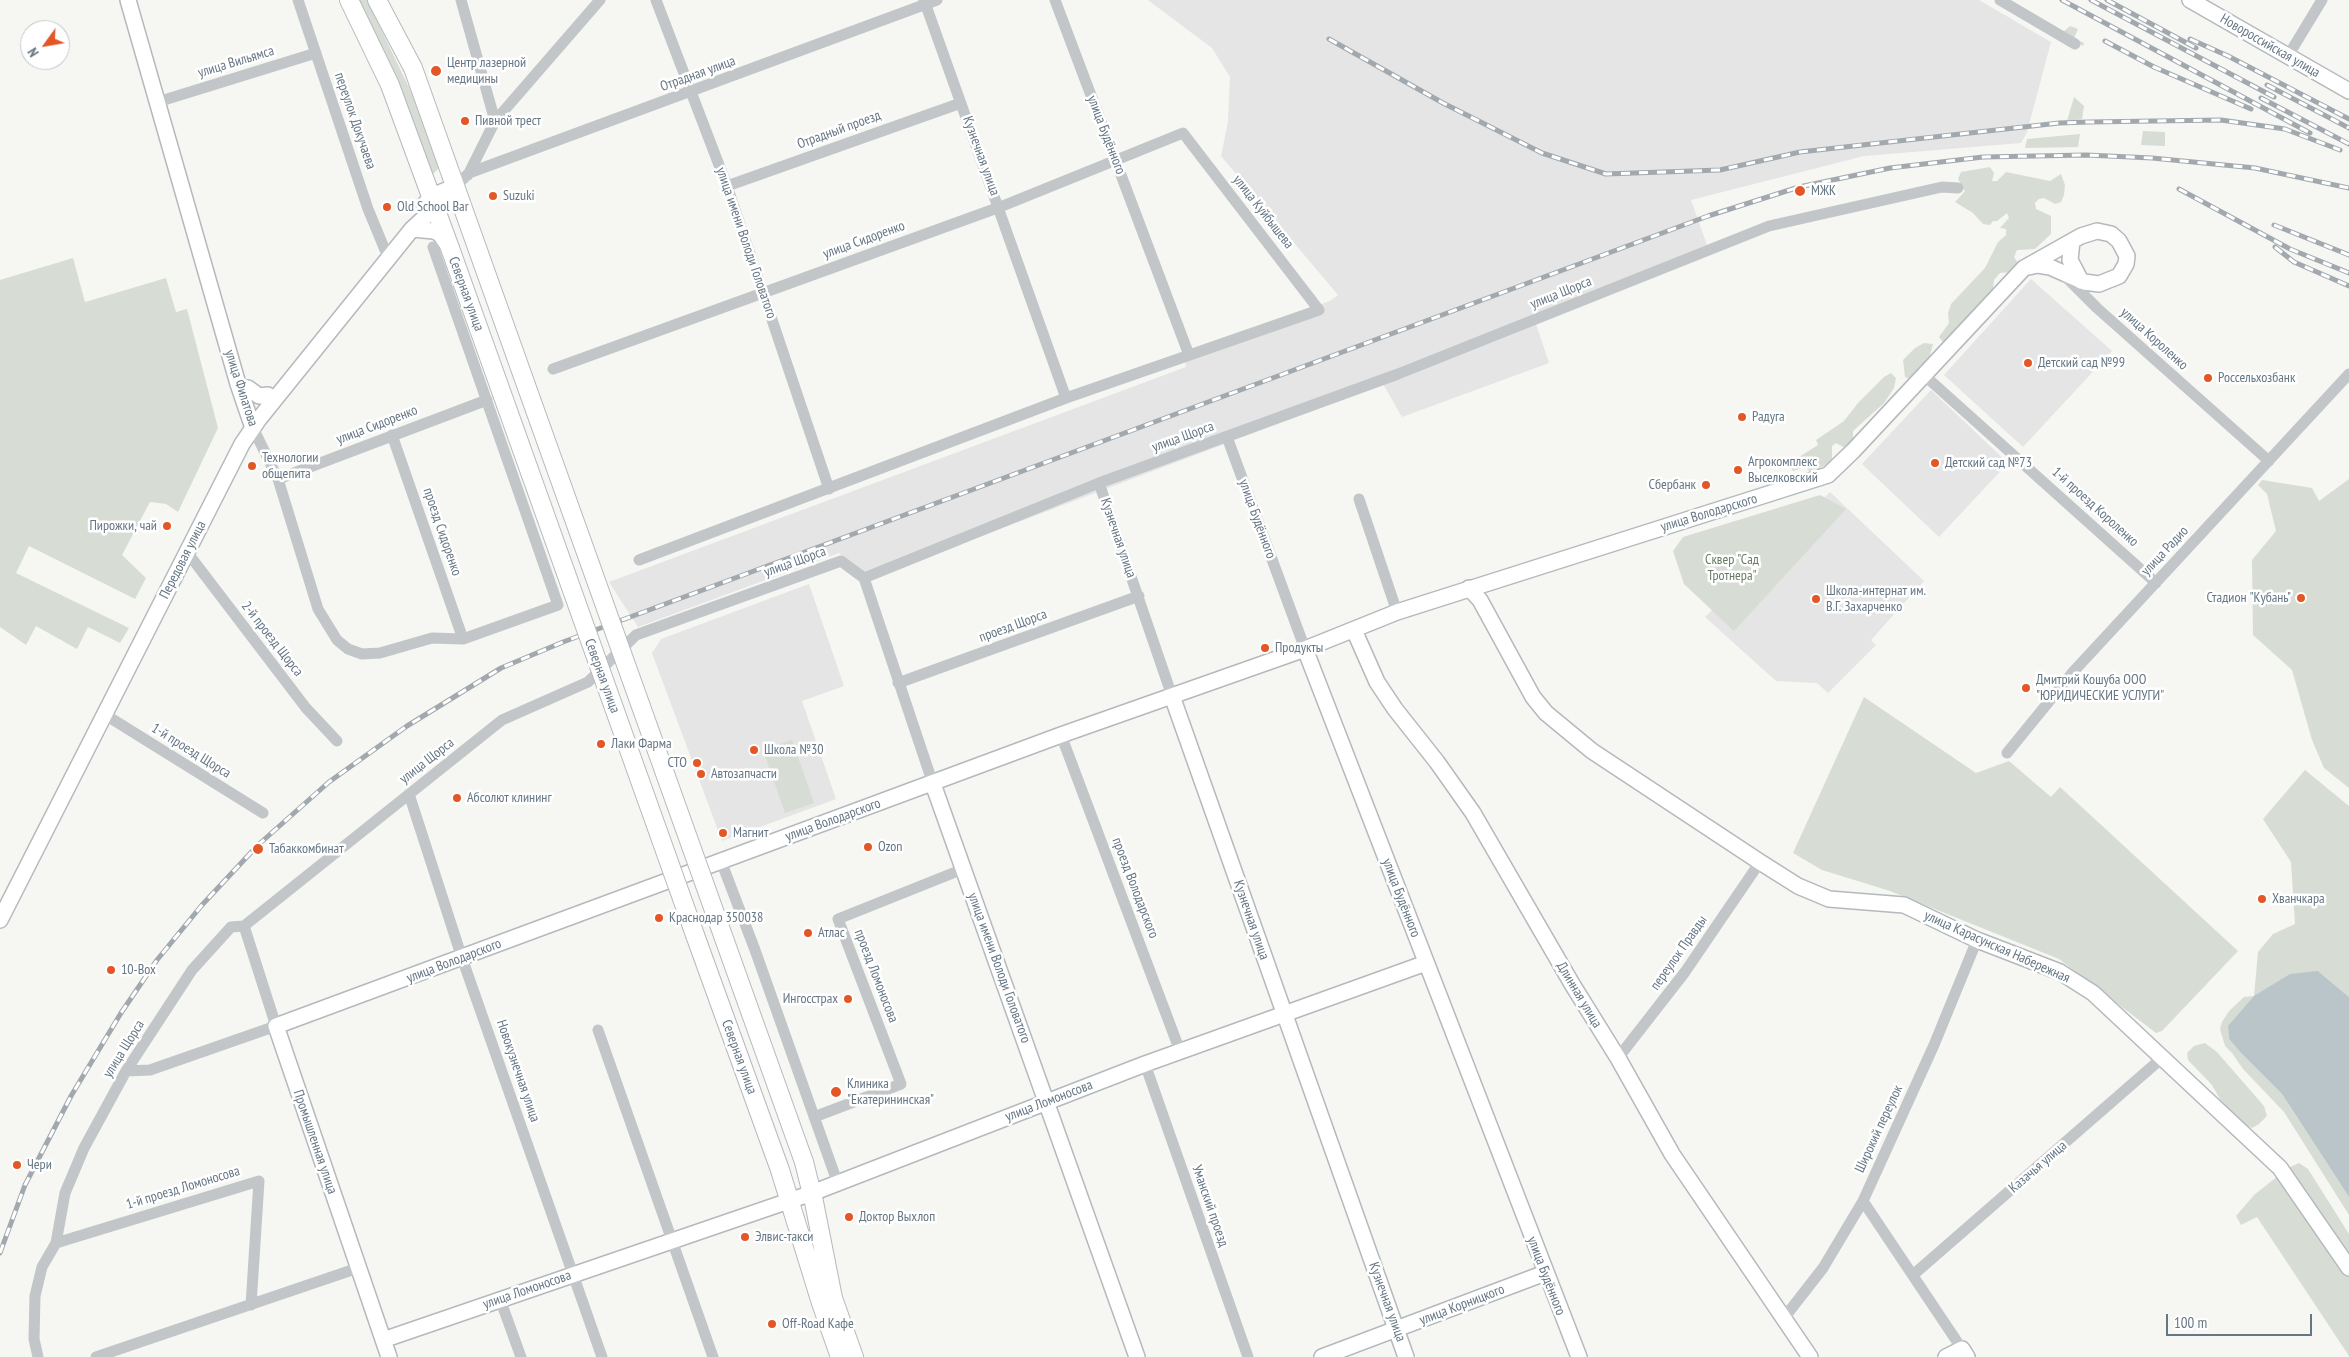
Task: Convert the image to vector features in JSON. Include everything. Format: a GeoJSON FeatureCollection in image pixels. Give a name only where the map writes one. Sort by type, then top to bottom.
{"type":"FeatureCollection","features":[{"type":"Feature","properties":{"kind":"main road","name":"Северная улица"},"geometry":{"type":"LineString","coordinates":[[349,0],[390,85],[434,201],[442,247],[780,1170],[821,1303],[840,1357]]}},
{"type":"Feature","properties":{"kind":"main road","name":"Северная улица"},"geometry":{"type":"LineString","coordinates":[[377,0],[413,68],[804,1162],[833,1298],[854,1357]]}},
{"type":"Feature","properties":{"kind":"street","name":"улица Филатова"},"geometry":{"type":"LineString","coordinates":[[128,0],[255,420],[278,479],[318,609],[337,640],[348,650],[362,654],[380,653],[432,638],[463,639]]}},
{"type":"Feature","properties":{"kind":"street"},"geometry":{"type":"LineString","coordinates":[[136,0],[248,388],[255,420]]}},
{"type":"Feature","properties":{"kind":"street","name":"переулок Докучаева"},"geometry":{"type":"LineString","coordinates":[[298,0],[368,209],[385,250]]}},
{"type":"Feature","properties":{"kind":"street"},"geometry":{"type":"LineString","coordinates":[[461,0],[495,120]]}},
{"type":"Feature","properties":{"kind":"street"},"geometry":{"type":"LineString","coordinates":[[457,192],[469,173],[495,120],[600,0]]}},
{"type":"Feature","properties":{"kind":"street","name":"улица имени Володи Головатого"},"geometry":{"type":"LineString","coordinates":[[656,0],[693,92],[727,186],[829,489]]}},
{"type":"Feature","properties":{"kind":"street","name":"улица Будённого"},"geometry":{"type":"LineString","coordinates":[[1055,0],[1189,355]]}},
{"type":"Feature","properties":{"kind":"street"},"geometry":{"type":"LineString","coordinates":[[2000,0],[2075,44]]}},
{"type":"Feature","properties":{"kind":"street","name":"Новороссийская улица"},"geometry":{"type":"LineString","coordinates":[[2190,0],[2349,84]]}},
{"type":"Feature","properties":{"kind":"street","name":"Новороссийская улица"},"geometry":{"type":"LineString","coordinates":[[2202,0],[2349,91]]}},
{"type":"Feature","properties":{"kind":"street"},"geometry":{"type":"LineString","coordinates":[[2290,54],[2322,0]]}},
{"type":"Feature","properties":{"kind":"street","name":"Отрадная улица"},"geometry":{"type":"LineString","coordinates":[[469,173],[693,92],[929,1]]}},
{"type":"Feature","properties":{"kind":"street","name":"Кузнечная улица"},"geometry":{"type":"LineString","coordinates":[[929,1],[961,103],[1000,207],[1066,398]]}},
{"type":"Feature","properties":{"kind":"street","name":"улица Вильямса"},"geometry":{"type":"LineString","coordinates":[[164,100],[316,53]]}},
{"type":"Feature","properties":{"kind":"street","name":"Отрадный проезд"},"geometry":{"type":"LineString","coordinates":[[727,186],[961,103]]}},
{"type":"Feature","properties":{"kind":"street","name":"улица Сидоренко"},"geometry":{"type":"LineString","coordinates":[[553,369],[1000,207],[1116,162],[1183,133]]}},
{"type":"Feature","properties":{"kind":"street","name":"улица Куйбышева"},"geometry":{"type":"LineString","coordinates":[[1183,133],[1319,310],[1189,355]]}},
{"type":"Feature","properties":{"kind":"street","name":"улица Щорса"},"geometry":{"type":"LineString","coordinates":[[38,1357],[34,1339],[35,1296],[42,1267],[56,1243],[65,1193],[84,1148],[126,1071],[192,970],[231,928],[244,926],[502,720],[588,682],[636,635],[841,561],[864,578],[1099,483],[1398,374],[1769,226],[1942,187],[1958,188]]}},
{"type":"Feature","properties":{"kind":"street","name":"Передовая улица"},"geometry":{"type":"LineString","coordinates":[[0,920],[268,395],[385,250],[434,201],[457,192]]}},
{"type":"Feature","properties":{"kind":"street","name":"Передовая улица"},"geometry":{"type":"LineString","coordinates":[[0,903],[237,440],[434,201]]}},
{"type":"Feature","properties":{"kind":"street"},"geometry":{"type":"LineString","coordinates":[[412,229],[426,229],[440,234],[442,247],[488,400],[558,606],[463,639]]}},
{"type":"Feature","properties":{"kind":"street","name":"улица Володарского"},"geometry":{"type":"LineString","coordinates":[[126,1071],[150,1070],[276,1026],[1061,735],[1304,649],[1397,612],[1828,475],[1844,461],[2024,268],[2081,236],[2097,231],[2111,234],[2124,248],[2126,256],[2123,271],[2107,283],[2092,284],[2081,280]]}},
{"type":"Feature","properties":{"kind":"street"},"geometry":{"type":"LineString","coordinates":[[2072,241],[2070,260],[2081,280],[2086,298]]}},
{"type":"Feature","properties":{"kind":"street"},"geometry":{"type":"LineString","coordinates":[[2024,268],[2038,265],[2060,270],[2081,280]]}},
{"type":"Feature","properties":{"kind":"street","name":"улица Короленко"},"geometry":{"type":"LineString","coordinates":[[2060,270],[2086,298],[2269,462]]}},
{"type":"Feature","properties":{"kind":"street"},"geometry":{"type":"LineString","coordinates":[[638,560],[1066,398],[1189,355]]}},
{"type":"Feature","properties":{"kind":"street","name":"улица Радио"},"geometry":{"type":"LineString","coordinates":[[2007,753],[2073,672],[2349,374]]}},
{"type":"Feature","properties":{"kind":"street","name":"1-й проезд Короленко"},"geometry":{"type":"LineString","coordinates":[[1924,375],[2156,583]]}},
{"type":"Feature","properties":{"kind":"street"},"geometry":{"type":"LineString","coordinates":[[248,388],[259,396],[268,395]]}},
{"type":"Feature","properties":{"kind":"street","name":"улица Сидоренко"},"geometry":{"type":"LineString","coordinates":[[278,479],[488,400]]}},
{"type":"Feature","properties":{"kind":"street","name":"проезд Сидоренко"},"geometry":{"type":"LineString","coordinates":[[392,435],[463,639]]}},
{"type":"Feature","properties":{"kind":"street","name":"улица Будённого"},"geometry":{"type":"LineString","coordinates":[[1227,437],[1304,649],[1578,1357]]}},
{"type":"Feature","properties":{"kind":"street","name":"Кузнечная улица"},"geometry":{"type":"LineString","coordinates":[[1099,483],[1172,696],[1406,1357]]}},
{"type":"Feature","properties":{"kind":"street"},"geometry":{"type":"LineString","coordinates":[[1359,499],[1397,612]]}},
{"type":"Feature","properties":{"kind":"street","name":"2-й проезд Щорса"},"geometry":{"type":"LineString","coordinates":[[187,552],[306,708],[338,741]]}},
{"type":"Feature","properties":{"kind":"street","name":"улица имени Володи Головатого"},"geometry":{"type":"LineString","coordinates":[[864,578],[933,784],[1137,1357]]}},
{"type":"Feature","properties":{"kind":"street","name":"улица Карасунская Набережная"},"geometry":{"type":"LineString","coordinates":[[1469,588],[1480,600],[1533,697],[1546,713],[1592,751],[1760,862],[1798,886],[1829,899],[1904,904],[1977,940],[2068,977],[2093,993],[2280,1168],[2349,1268]]}},
{"type":"Feature","properties":{"kind":"street","name":"проезд Щорса"},"geometry":{"type":"LineString","coordinates":[[898,683],[1139,596]]}},
{"type":"Feature","properties":{"kind":"street","name":"Длинная улица"},"geometry":{"type":"LineString","coordinates":[[1354,630],[1378,682],[1395,710],[1437,762],[1473,813],[1687,1177],[1810,1357]]}},
{"type":"Feature","properties":{"kind":"street","name":"1-й проезд Щорса"},"geometry":{"type":"LineString","coordinates":[[104,714],[263,813]]}},
{"type":"Feature","properties":{"kind":"street","name":"проезд Володарского"},"geometry":{"type":"LineString","coordinates":[[1061,735],[1180,1051]]}},
{"type":"Feature","properties":{"kind":"street","name":"Новокузнечная улица"},"geometry":{"type":"LineString","coordinates":[[410,794],[462,958],[602,1357]]}},
{"type":"Feature","properties":{"kind":"street"},"geometry":{"type":"LineString","coordinates":[[721,861],[838,1184]]}},
{"type":"Feature","properties":{"kind":"street","name":"переулок Правды"},"geometry":{"type":"LineString","coordinates":[[1618,1058],[1685,972],[1760,862]]}},
{"type":"Feature","properties":{"kind":"street","name":"проезд Ломоносова"},"geometry":{"type":"LineString","coordinates":[[814,1117],[900,1084],[838,919],[963,869]]}},
{"type":"Feature","properties":{"kind":"street","name":"Промышленная улица"},"geometry":{"type":"LineString","coordinates":[[244,926],[276,1026],[389,1357]]}},
{"type":"Feature","properties":{"kind":"street","name":"Широкий переулок"},"geometry":{"type":"LineString","coordinates":[[1784,1318],[1823,1268],[1862,1201],[1934,1045],[1977,940]]}},
{"type":"Feature","properties":{"kind":"street","name":"улица Ломоносова"},"geometry":{"type":"LineString","coordinates":[[383,1340],[838,1184],[1145,1064],[1426,963]]}},
{"type":"Feature","properties":{"kind":"street"},"geometry":{"type":"LineString","coordinates":[[598,1030],[713,1357]]}},
{"type":"Feature","properties":{"kind":"street","name":"Казачья улица"},"geometry":{"type":"LineString","coordinates":[[1914,1275],[2162,1058]]}},
{"type":"Feature","properties":{"kind":"street","name":"Уманский проезд"},"geometry":{"type":"LineString","coordinates":[[1145,1064],[1248,1357]]}},
{"type":"Feature","properties":{"kind":"street","name":"1-й проезд Ломоносова"},"geometry":{"type":"LineString","coordinates":[[56,1243],[259,1182],[251,1305]]}},
{"type":"Feature","properties":{"kind":"street"},"geometry":{"type":"LineString","coordinates":[[1862,1201],[1914,1275],[1965,1353],[1946,1357]]}},
{"type":"Feature","properties":{"kind":"street"},"geometry":{"type":"LineString","coordinates":[[96,1357],[358,1268]]}},
{"type":"Feature","properties":{"kind":"street","name":"улица Корницкого"},"geometry":{"type":"LineString","coordinates":[[1322,1357],[1545,1272]]}},
{"type":"Feature","properties":{"kind":"street"},"geometry":{"type":"LineString","coordinates":[[500,1299],[521,1357]]}},
{"type":"Feature","properties":{"kind":"shaded area"},"geometry":{"type":"Polygon","coordinates":[[[1148,0],[1979,0],[2051,42],[2027,132],[2021,143],[1864,156],[1691,200],[1707,245],[1533,315],[1549,363],[1402,417],[1383,384],[868,579],[839,553],[638,627],[609,582],[1186,367],[1184,352],[1330,301],[1338,295],[1221,156],[1228,122],[1230,77],[1212,48],[1148,0]]]}},
{"type":"Feature","properties":{"kind":"shaded area","name":"Детский сад №99"},"geometry":{"type":"Polygon","coordinates":[[[2031,279],[2112,351],[2023,447],[1944,375],[2031,279]]]}},
{"type":"Feature","properties":{"kind":"shaded area","name":"Детский сад №73"},"geometry":{"type":"Polygon","coordinates":[[[1931,390],[2008,463],[1939,537],[1862,464],[1931,390]]]}},
{"type":"Feature","properties":{"kind":"shaded area","name":"Школа-интернат им. В.Г. Захарченко"},"geometry":{"type":"Polygon","coordinates":[[[1830,492],[1924,581],[1871,640],[1876,645],[1828,693],[1817,683],[1776,681],[1705,617],[1830,492]]]}},
{"type":"Feature","properties":{"kind":"shaded area","name":"Школа №30"},"geometry":{"type":"Polygon","coordinates":[[[809,584],[844,686],[802,701],[836,799],[722,841],[652,653],[661,639],[809,584]]]}},
{"type":"Feature","properties":{"kind":"shaded area"},"geometry":{"type":"Polygon","coordinates":[[[2318,971],[2349,997],[2349,1197],[2282,1094],[2229,1039],[2228,1026],[2254,996],[2290,974],[2318,971]]]}},
{"type":"Feature","properties":{"kind":"green space"},"geometry":{"type":"Polygon","coordinates":[[[356,0],[367,0],[413,96],[440,167],[432,175],[356,0]]]}},
{"type":"Feature","properties":{"kind":"green space"},"geometry":{"type":"Polygon","coordinates":[[[2070,26],[2078,29],[2074,38],[2084,43],[2083,46],[2063,32],[2070,26]]]}},
{"type":"Feature","properties":{"kind":"green space"},"geometry":{"type":"Polygon","coordinates":[[[2074,97],[2084,106],[2082,119],[2067,121],[2074,97]]]}},
{"type":"Feature","properties":{"kind":"green space"},"geometry":{"type":"Polygon","coordinates":[[[2143,131],[2165,132],[2165,146],[2141,145],[2143,131]]]}},
{"type":"Feature","properties":{"kind":"green space"},"geometry":{"type":"Polygon","coordinates":[[[2080,134],[2078,147],[2025,148],[2027,139],[2080,134]]]}},
{"type":"Feature","properties":{"kind":"green space"},"geometry":{"type":"Polygon","coordinates":[[[1990,167],[1994,173],[1992,181],[1997,181],[2006,172],[2050,181],[2061,174],[2065,185],[2064,195],[2061,202],[2055,204],[2044,198],[2039,199],[2035,203],[2036,209],[2051,216],[2051,234],[2035,249],[2017,250],[2014,257],[2018,263],[2013,272],[2000,273],[1994,280],[1992,296],[1946,346],[1939,337],[1949,323],[1948,313],[1951,304],[1985,268],[1998,242],[2006,235],[2006,229],[2000,228],[2009,218],[2007,213],[1997,221],[1993,221],[1990,225],[1983,224],[1973,213],[1955,202],[1965,191],[1958,179],[1961,172],[1990,167]]]}},
{"type":"Feature","properties":{"kind":"green space"},"geometry":{"type":"Polygon","coordinates":[[[73,258],[85,302],[166,278],[176,312],[187,309],[218,428],[178,512],[166,504],[150,502],[122,555],[146,578],[135,599],[29,546],[16,573],[129,628],[120,643],[88,627],[77,649],[36,626],[26,645],[0,627],[0,280],[73,258]]]}},
{"type":"Feature","properties":{"kind":"green space"},"geometry":{"type":"Polygon","coordinates":[[[1924,343],[1933,344],[1928,363],[1914,381],[1905,377],[1903,360],[1915,348],[1924,343]]]}},
{"type":"Feature","properties":{"kind":"green space"},"geometry":{"type":"Polygon","coordinates":[[[1891,373],[1896,378],[1894,388],[1884,403],[1853,431],[1853,444],[1847,449],[1836,443],[1832,446],[1832,461],[1812,473],[1805,467],[1793,471],[1788,464],[1818,445],[1816,440],[1844,421],[1858,403],[1884,377],[1891,373]]]}},
{"type":"Feature","properties":{"kind":"green space","name":"Стадион \"Кубань\""},"geometry":{"type":"Polygon","coordinates":[[[2349,479],[2349,788],[2324,768],[2312,740],[2292,670],[2253,635],[2252,560],[2276,531],[2267,494],[2258,485],[2262,480],[2312,488],[2319,501],[2349,479]]]}},
{"type":"Feature","properties":{"kind":"green space","name":"Сквер \"Сад Тротнера\""},"geometry":{"type":"Polygon","coordinates":[[[1820,495],[1846,509],[1734,631],[1684,584],[1673,551],[1683,537],[1820,495]]]}},
{"type":"Feature","properties":{"kind":"green space"},"geometry":{"type":"Polygon","coordinates":[[[1864,697],[1976,773],[2009,761],[2051,797],[2060,787],[2238,951],[2162,1031],[2156,1033],[2059,959],[1890,891],[1822,870],[1793,853],[1864,697]]]}},
{"type":"Feature","properties":{"kind":"green space"},"geometry":{"type":"Polygon","coordinates":[[[792,740],[814,803],[785,813],[763,750],[792,740]]]}},
{"type":"Feature","properties":{"kind":"green space"},"geometry":{"type":"Polygon","coordinates":[[[2305,770],[2349,806],[2349,997],[2318,971],[2228,1026],[2229,1039],[2282,1094],[2349,1197],[2349,1215],[2284,1112],[2243,1069],[2225,1046],[2220,1029],[2229,1011],[2244,997],[2254,996],[2258,952],[2273,934],[2295,924],[2291,862],[2263,819],[2305,770]]]}},
{"type":"Feature","properties":{"kind":"green space"},"geometry":{"type":"Polygon","coordinates":[[[2205,1043],[2217,1052],[2264,1106],[2267,1116],[2259,1124],[2252,1128],[2242,1123],[2221,1101],[2212,1085],[2188,1060],[2187,1053],[2194,1046],[2205,1043]]]}},
{"type":"Feature","properties":{"kind":"green space"},"geometry":{"type":"Polygon","coordinates":[[[2299,1163],[2308,1169],[2349,1234],[2349,1356],[2257,1217],[2241,1225],[2236,1216],[2254,1195],[2288,1168],[2299,1163]]]}},
{"type":"Feature","properties":{"kind":"railway"},"geometry":{"type":"LineString","coordinates":[[2062,0],[2310,133]]}},
{"type":"Feature","properties":{"kind":"railway"},"geometry":{"type":"LineString","coordinates":[[2091,0],[2274,97]]}},
{"type":"Feature","properties":{"kind":"railway"},"geometry":{"type":"LineString","coordinates":[[2107,0],[2196,48]]}},
{"type":"Feature","properties":{"kind":"railway"},"geometry":{"type":"LineString","coordinates":[[1329,39],[1443,103],[1542,153],[1606,174],[1720,170],[1800,152],[2059,123],[2089,122],[2221,120],[2285,129],[2340,150]]}},
{"type":"Feature","properties":{"kind":"railway"},"geometry":{"type":"LineString","coordinates":[[2190,39],[2228,56],[2349,119]]}},
{"type":"Feature","properties":{"kind":"railway"},"geometry":{"type":"LineString","coordinates":[[2105,41],[2154,67],[2251,109]]}},
{"type":"Feature","properties":{"kind":"railway"},"geometry":{"type":"LineString","coordinates":[[2267,85],[2349,128]]}},
{"type":"Feature","properties":{"kind":"railway"},"geometry":{"type":"LineString","coordinates":[[2261,98],[2349,144]]}},
{"type":"Feature","properties":{"kind":"railway"},"geometry":{"type":"LineString","coordinates":[[0,1253],[25,1185],[71,1096],[121,1013],[157,960],[202,905],[258,845],[329,782],[407,726],[501,668],[563,642],[1708,216],[1799,187],[1890,168],[1983,157],[2086,155],[2152,158],[2255,168],[2349,188]]}},
{"type":"Feature","properties":{"kind":"railway"},"geometry":{"type":"LineString","coordinates":[[2179,189],[2290,249],[2349,273]]}},
{"type":"Feature","properties":{"kind":"railway"},"geometry":{"type":"LineString","coordinates":[[2274,225],[2349,255]]}},
{"type":"Feature","properties":{"kind":"railway"},"geometry":{"type":"LineString","coordinates":[[2275,247],[2294,262],[2349,286]]}},
{"type":"Feature","properties":{"kind":"place","name":"Центр лазерной медицины"},"geometry":{"type":"Point","coordinates":[436,71]}},
{"type":"Feature","properties":{"kind":"place","name":"Пивной трест"},"geometry":{"type":"Point","coordinates":[465,121]}},
{"type":"Feature","properties":{"kind":"place","name":"МЖК"},"geometry":{"type":"Point","coordinates":[1800,191]}},
{"type":"Feature","properties":{"kind":"place","name":"Suzuki"},"geometry":{"type":"Point","coordinates":[493,196]}},
{"type":"Feature","properties":{"kind":"place","name":"Old School Bar"},"geometry":{"type":"Point","coordinates":[387,207]}},
{"type":"Feature","properties":{"kind":"place","name":"Детский сад №99"},"geometry":{"type":"Point","coordinates":[2028,363]}},
{"type":"Feature","properties":{"kind":"place","name":"Россельхозбанк"},"geometry":{"type":"Point","coordinates":[2208,378]}},
{"type":"Feature","properties":{"kind":"place","name":"Радуга"},"geometry":{"type":"Point","coordinates":[1742,417]}},
{"type":"Feature","properties":{"kind":"place","name":"Детский сад №73"},"geometry":{"type":"Point","coordinates":[1935,463]}},
{"type":"Feature","properties":{"kind":"place","name":"Технологии общепита"},"geometry":{"type":"Point","coordinates":[252,466]}},
{"type":"Feature","properties":{"kind":"place","name":"Агрокомплекс Выселковский"},"geometry":{"type":"Point","coordinates":[1738,470]}},
{"type":"Feature","properties":{"kind":"place","name":"Сбербанк"},"geometry":{"type":"Point","coordinates":[1706,485]}},
{"type":"Feature","properties":{"kind":"place","name":"Пирожки, чай"},"geometry":{"type":"Point","coordinates":[167,526]}},
{"type":"Feature","properties":{"kind":"place","name":"Стадион \"Кубань\""},"geometry":{"type":"Point","coordinates":[2301,598]}},
{"type":"Feature","properties":{"kind":"place","name":"Школа-интернат им. В.Г. Захарченко"},"geometry":{"type":"Point","coordinates":[1816,599]}},
{"type":"Feature","properties":{"kind":"place","name":"Продукты"},"geometry":{"type":"Point","coordinates":[1265,648]}},
{"type":"Feature","properties":{"kind":"place","name":"Дмитрий Кошуба ООО \"ЮРИДИЧЕСКИЕ УСЛУГИ\""},"geometry":{"type":"Point","coordinates":[2026,688]}},
{"type":"Feature","properties":{"kind":"place","name":"Лаки Фарма"},"geometry":{"type":"Point","coordinates":[601,744]}},
{"type":"Feature","properties":{"kind":"place","name":"Школа №30"},"geometry":{"type":"Point","coordinates":[754,750]}},
{"type":"Feature","properties":{"kind":"place","name":"СТО"},"geometry":{"type":"Point","coordinates":[697,763]}},
{"type":"Feature","properties":{"kind":"place","name":"Автозапчасти"},"geometry":{"type":"Point","coordinates":[701,774]}},
{"type":"Feature","properties":{"kind":"place","name":"Абсолют клининг"},"geometry":{"type":"Point","coordinates":[457,798]}},
{"type":"Feature","properties":{"kind":"place","name":"Магнит"},"geometry":{"type":"Point","coordinates":[723,833]}},
{"type":"Feature","properties":{"kind":"place","name":"Ozon"},"geometry":{"type":"Point","coordinates":[868,847]}},
{"type":"Feature","properties":{"kind":"place","name":"Табаккомбинат"},"geometry":{"type":"Point","coordinates":[258,849]}},
{"type":"Feature","properties":{"kind":"place","name":"Хванчкара"},"geometry":{"type":"Point","coordinates":[2262,899]}},
{"type":"Feature","properties":{"kind":"place","name":"Краснодар 350038"},"geometry":{"type":"Point","coordinates":[659,918]}},
{"type":"Feature","properties":{"kind":"place","name":"Атлас"},"geometry":{"type":"Point","coordinates":[808,933]}},
{"type":"Feature","properties":{"kind":"place","name":"10-Box"},"geometry":{"type":"Point","coordinates":[111,970]}},
{"type":"Feature","properties":{"kind":"place","name":"Ингосстрах"},"geometry":{"type":"Point","coordinates":[848,999]}},
{"type":"Feature","properties":{"kind":"place","name":"Клиника \"Екатерининская\""},"geometry":{"type":"Point","coordinates":[836,1092]}},
{"type":"Feature","properties":{"kind":"place","name":"Чери"},"geometry":{"type":"Point","coordinates":[17,1165]}},
{"type":"Feature","properties":{"kind":"place","name":"Доктор Выхлоп"},"geometry":{"type":"Point","coordinates":[849,1217]}},
{"type":"Feature","properties":{"kind":"place","name":"Элвис-такси"},"geometry":{"type":"Point","coordinates":[745,1237]}},
{"type":"Feature","properties":{"kind":"place","name":"Off-Road Кафе"},"geometry":{"type":"Point","coordinates":[772,1324]}}]}
